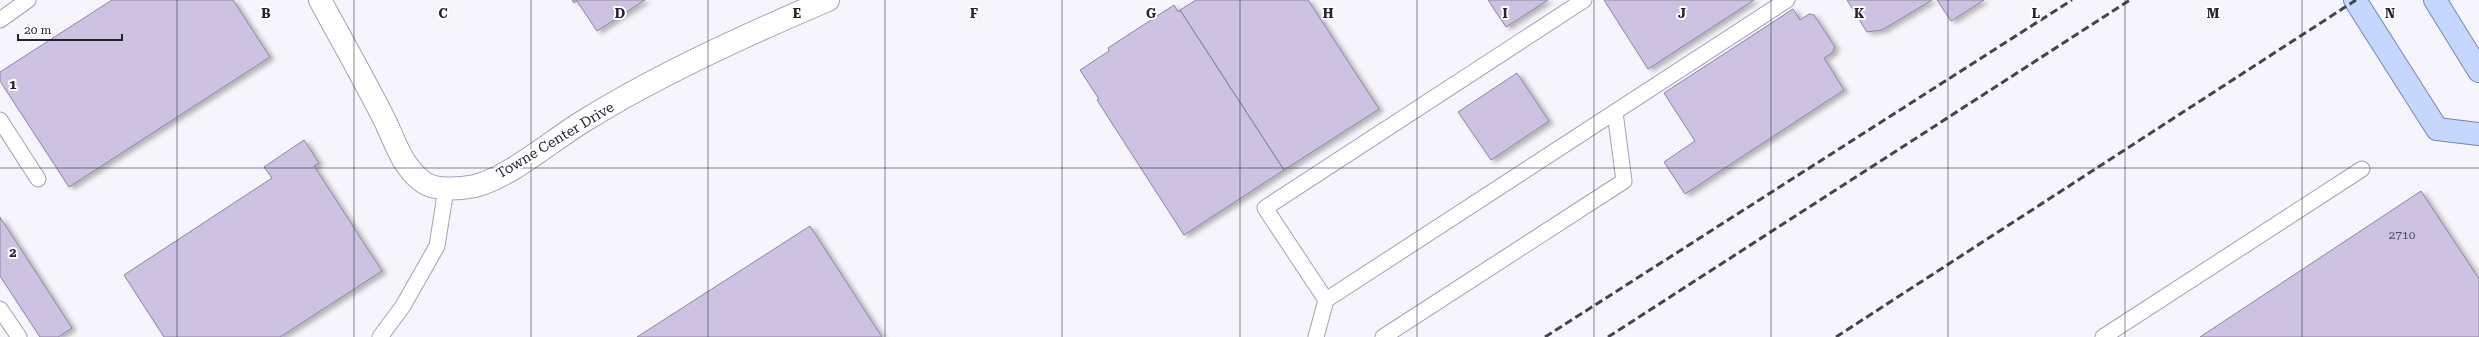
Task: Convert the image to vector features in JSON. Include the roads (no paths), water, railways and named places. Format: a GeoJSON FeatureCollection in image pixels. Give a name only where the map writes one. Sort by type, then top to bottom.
{"type":"FeatureCollection","features":[{"type":"Feature","properties":{"kind":"main road"},"geometry":{"type":"LineString","coordinates":[[2355,0],[2437,129],[2479,134]]}},
{"type":"Feature","properties":{"kind":"main road"},"geometry":{"type":"LineString","coordinates":[[2435,0],[2479,71]]}},
{"type":"Feature","properties":{"kind":"street","name":"Towne Center Drive"},"geometry":{"type":"LineString","coordinates":[[320,0],[381,113],[395,146],[408,169],[424,183],[446,189],[474,186],[506,172],[592,115],[678,70],[828,0]]}},
{"type":"Feature","properties":{"kind":"lane"},"geometry":{"type":"LineString","coordinates":[[0,20],[28,0]]}},
{"type":"Feature","properties":{"kind":"lane"},"geometry":{"type":"LineString","coordinates":[[1326,300],[1265,208],[1584,0]]}},
{"type":"Feature","properties":{"kind":"lane"},"geometry":{"type":"LineString","coordinates":[[1316,337],[1326,300],[1787,0]]}},
{"type":"Feature","properties":{"kind":"lane"},"geometry":{"type":"LineString","coordinates":[[1383,337],[1624,181],[1615,112]]}},
{"type":"Feature","properties":{"kind":"lane"},"geometry":{"type":"LineString","coordinates":[[0,120],[38,179]]}},
{"type":"Feature","properties":{"kind":"lane"},"geometry":{"type":"LineString","coordinates":[[2103,337],[2362,169]]}},
{"type":"Feature","properties":{"kind":"lane"},"geometry":{"type":"LineString","coordinates":[[380,337],[403,306],[437,246],[446,189]]}},
{"type":"Feature","properties":{"kind":"lane"},"geometry":{"type":"LineString","coordinates":[[0,309],[19,337]]}},
{"type":"Feature","properties":{"kind":"railway"},"geometry":{"type":"LineString","coordinates":[[1545,337],[2072,0]]}},
{"type":"Feature","properties":{"kind":"railway"},"geometry":{"type":"LineString","coordinates":[[1608,337],[2130,0]]}},
{"type":"Feature","properties":{"kind":"railway"},"geometry":{"type":"LineString","coordinates":[[1836,337],[2356,0]]}}]}
